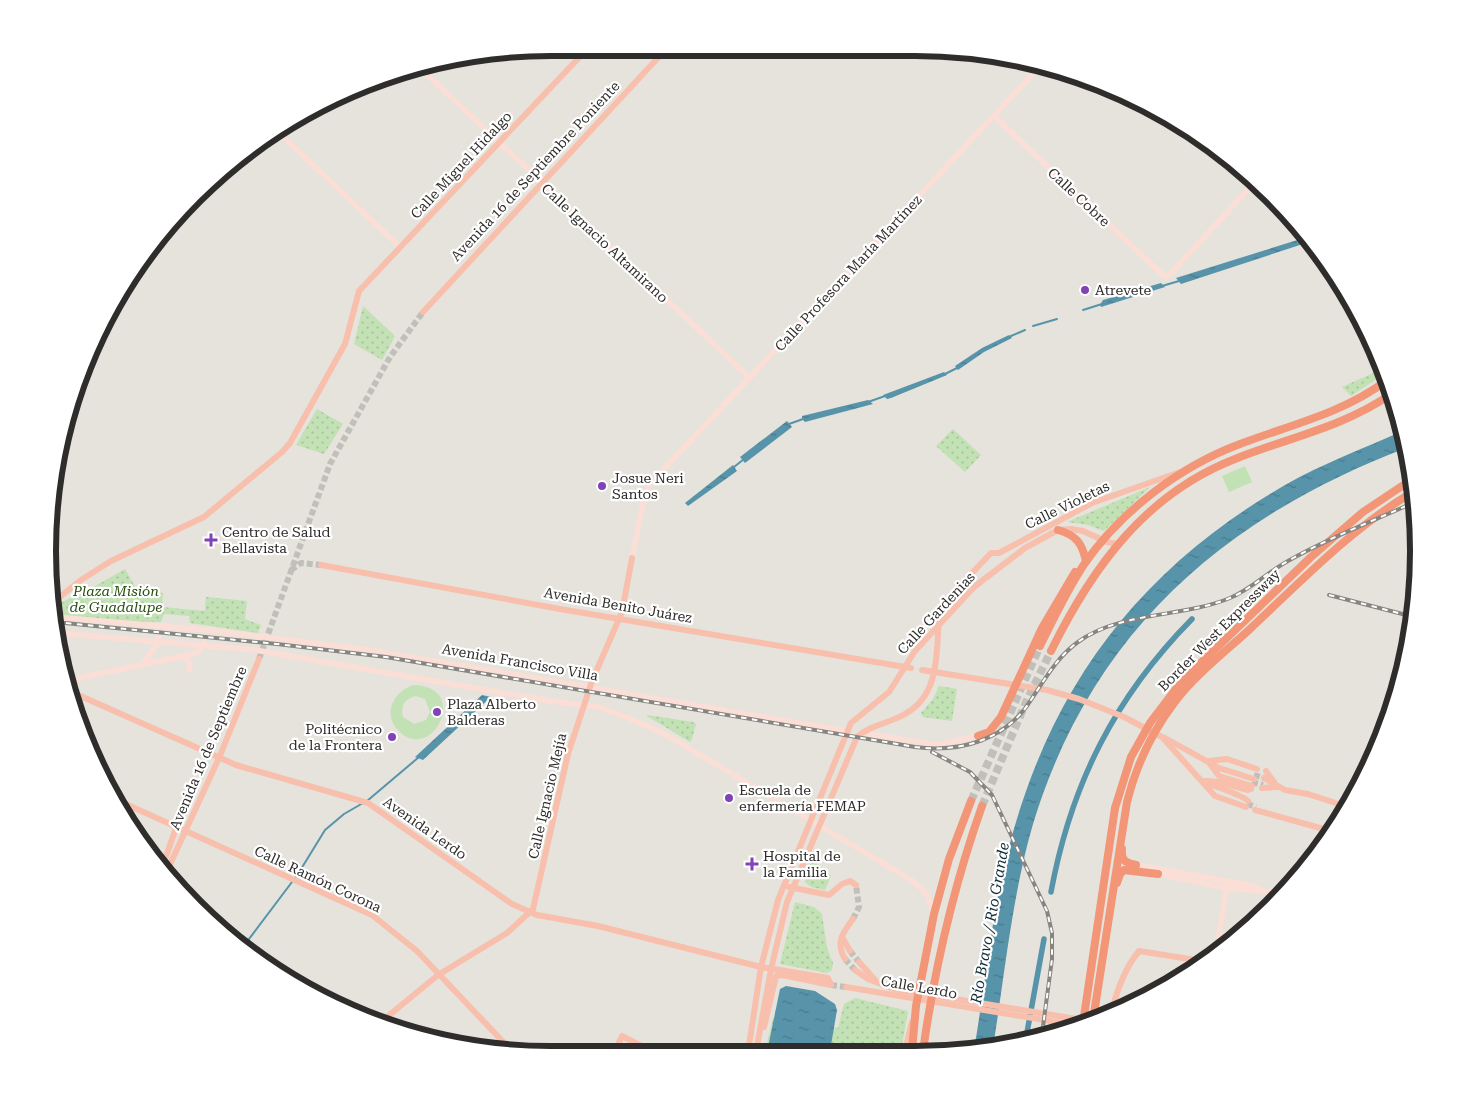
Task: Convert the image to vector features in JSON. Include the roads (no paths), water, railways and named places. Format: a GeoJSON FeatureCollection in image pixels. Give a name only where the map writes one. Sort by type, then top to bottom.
{"type":"FeatureCollection","features":[{"type":"Feature","properties":{"kind":"highway"},"geometry":{"type":"LineString","coordinates":[[978,736],[989,732],[997,724],[1062,590],[1075,572],[1103,541],[1140,504],[1184,472],[1238,444],[1342,407],[1380,384]]}},
{"type":"Feature","properties":{"kind":"highway"},"geometry":{"type":"LineString","coordinates":[[1051,651],[1083,591],[1117,544],[1165,500],[1208,472],[1234,459],[1341,422],[1385,397]]}},
{"type":"Feature","properties":{"kind":"highway","name":"Border West Expressway"},"geometry":{"type":"LineString","coordinates":[[1085,1015],[1111,834],[1120,790],[1139,742],[1160,708],[1182,681],[1338,532],[1406,484]]}},
{"type":"Feature","properties":{"kind":"highway","name":"Border West Expressway"},"geometry":{"type":"LineString","coordinates":[[1093,1012],[1124,817],[1136,771],[1165,717],[1190,685],[1348,539],[1382,512],[1407,496]]}},
{"type":"Feature","properties":{"kind":"highway"},"geometry":{"type":"LineString","coordinates":[[1040,646],[1085,563],[1078,539],[1070,533],[1058,530]]}},
{"type":"Feature","properties":{"kind":"highway"},"geometry":{"type":"LineString","coordinates":[[1136,771],[1122,853],[1124,862],[1136,865]]}},
{"type":"Feature","properties":{"kind":"highway"},"geometry":{"type":"LineString","coordinates":[[912,1046],[916,1006],[934,914],[950,859],[971,801]]}},
{"type":"Feature","properties":{"kind":"highway"},"geometry":{"type":"LineString","coordinates":[[923,1046],[944,928],[954,887],[982,806]]}},
{"type":"Feature","properties":{"kind":"highway"},"geometry":{"type":"LineString","coordinates":[[1094,1012],[1102,986],[1120,874],[1129,870],[1158,874]]}},
{"type":"Feature","properties":{"kind":"main road","name":"Calle Miguel Hidalgo"},"geometry":{"type":"LineString","coordinates":[[58,598],[81,580],[111,561],[204,517],[282,452],[290,443],[345,344],[356,309],[355,301],[359,291],[580,56]]}},
{"type":"Feature","properties":{"kind":"main road","name":"Avenida 16 de Septiembre Poniente"},"geometry":{"type":"LineString","coordinates":[[423,312],[541,182],[659,56]]}},
{"type":"Feature","properties":{"kind":"main road","name":"Calle Profesora María Martínez"},"geometry":{"type":"LineString","coordinates":[[652,482],[1036,71]]}},
{"type":"Feature","properties":{"kind":"main road","name":"Calle Ignacio Altamirano"},"geometry":{"type":"LineString","coordinates":[[425,73],[750,378]]}},
{"type":"Feature","properties":{"kind":"main road","name":"Calle Cobre"},"geometry":{"type":"LineString","coordinates":[[994,116],[1165,277],[1170,274],[1250,187]]}},
{"type":"Feature","properties":{"kind":"main road"},"geometry":{"type":"LineString","coordinates":[[282,136],[400,247]]}},
{"type":"Feature","properties":{"kind":"main road","name":"Calle Violetas"},"geometry":{"type":"LineString","coordinates":[[991,553],[996,554],[1092,503],[1184,472]]}},
{"type":"Feature","properties":{"kind":"main road","name":"Calle Ignacio Mejía"},"geometry":{"type":"LineString","coordinates":[[531,913],[541,881],[564,767],[590,686],[619,618],[646,494],[652,482]]}},
{"type":"Feature","properties":{"kind":"main road"},"geometry":{"type":"LineString","coordinates":[[1058,530],[1078,530],[1103,541],[1117,544]]}},
{"type":"Feature","properties":{"kind":"main road","name":"Calle Gardenias"},"geometry":{"type":"LineString","coordinates":[[749,1046],[761,967],[783,886],[843,739],[854,719],[890,692],[903,667],[938,624],[982,579],[1025,548],[1058,530]]}},
{"type":"Feature","properties":{"kind":"main road","name":"Calle Gardenias"},"geometry":{"type":"LineString","coordinates":[[938,624],[940,607],[991,553]]}},
{"type":"Feature","properties":{"kind":"main road","name":"Avenida Benito Juárez"},"geometry":{"type":"LineString","coordinates":[[322,565],[560,609],[911,668]]}},
{"type":"Feature","properties":{"kind":"main road","name":"Avenida Francisco Villa"},"geometry":{"type":"LineString","coordinates":[[60,618],[207,630],[321,643],[518,674],[936,745],[948,744],[978,736]]}},
{"type":"Feature","properties":{"kind":"main road"},"geometry":{"type":"LineString","coordinates":[[757,1046],[783,917],[818,825],[854,742],[862,733],[907,713],[926,695],[931,684],[938,644],[938,624]]}},
{"type":"Feature","properties":{"kind":"main road"},"geometry":{"type":"LineString","coordinates":[[63,633],[95,633],[204,643],[271,652],[485,690],[583,706],[594,706],[626,716],[662,734],[918,884],[929,898],[934,914]]}},
{"type":"Feature","properties":{"kind":"main road"},"geometry":{"type":"LineString","coordinates":[[143,663],[159,639]]}},
{"type":"Feature","properties":{"kind":"main road"},"geometry":{"type":"LineString","coordinates":[[73,679],[143,663],[185,657],[197,653],[204,643]]}},
{"type":"Feature","properties":{"kind":"main road"},"geometry":{"type":"LineString","coordinates":[[185,657],[190,663],[189,670]]}},
{"type":"Feature","properties":{"kind":"main road","name":"Avenida 16 de Septiembre"},"geometry":{"type":"LineString","coordinates":[[170,866],[219,758],[259,659]]}},
{"type":"Feature","properties":{"kind":"main road"},"geometry":{"type":"LineString","coordinates":[[925,670],[1047,690],[1078,699],[1138,724],[1219,768],[1254,779]]}},
{"type":"Feature","properties":{"kind":"main road","name":"Avenida Lerdo"},"geometry":{"type":"LineString","coordinates":[[78,695],[236,765],[371,805],[504,898],[531,913],[598,926],[761,967],[828,978],[831,985],[782,975],[776,976],[763,1033],[758,1039]]}},
{"type":"Feature","properties":{"kind":"main road"},"geometry":{"type":"LineString","coordinates":[[1162,737],[1215,796],[1247,804]]}},
{"type":"Feature","properties":{"kind":"main road"},"geometry":{"type":"LineString","coordinates":[[1208,761],[1227,759],[1254,779]]}},
{"type":"Feature","properties":{"kind":"main road"},"geometry":{"type":"LineString","coordinates":[[1202,781],[1219,782],[1248,790],[1254,779]]}},
{"type":"Feature","properties":{"kind":"main road"},"geometry":{"type":"LineString","coordinates":[[1278,787],[1264,780],[1278,787],[1339,804]]}},
{"type":"Feature","properties":{"kind":"main road","name":"Calle Ramón Corona"},"geometry":{"type":"LineString","coordinates":[[127,805],[372,915],[417,950],[438,975],[505,1044]]}},
{"type":"Feature","properties":{"kind":"main road"},"geometry":{"type":"LineString","coordinates":[[1257,809],[1324,829]]}},
{"type":"Feature","properties":{"kind":"main road","name":"Avenida 16 de Septiembre"},"geometry":{"type":"LineString","coordinates":[[165,860],[176,828]]}},
{"type":"Feature","properties":{"kind":"main road"},"geometry":{"type":"LineString","coordinates":[[1136,865],[1227,884],[1255,892],[1264,890],[1274,892]]}},
{"type":"Feature","properties":{"kind":"main road"},"geometry":{"type":"LineString","coordinates":[[1158,874],[1227,884]]}},
{"type":"Feature","properties":{"kind":"main road"},"geometry":{"type":"LineString","coordinates":[[783,886],[829,895],[845,882],[850,881],[856,885]]}},
{"type":"Feature","properties":{"kind":"main road"},"geometry":{"type":"LineString","coordinates":[[1218,942],[1227,884]]}},
{"type":"Feature","properties":{"kind":"main road"},"geometry":{"type":"LineString","coordinates":[[387,1017],[438,975],[507,933],[531,913]]}},
{"type":"Feature","properties":{"kind":"main road"},"geometry":{"type":"LineString","coordinates":[[845,958],[840,950],[842,936],[853,919]]}},
{"type":"Feature","properties":{"kind":"main road"},"geometry":{"type":"LineString","coordinates":[[842,936],[850,951]]}},
{"type":"Feature","properties":{"kind":"main road"},"geometry":{"type":"LineString","coordinates":[[1115,1003],[1127,970],[1138,951],[1192,960]]}},
{"type":"Feature","properties":{"kind":"main road"},"geometry":{"type":"LineString","coordinates":[[859,962],[878,984]]}},
{"type":"Feature","properties":{"kind":"main road"},"geometry":{"type":"LineString","coordinates":[[855,970],[878,984],[908,995],[1062,1023]]}},
{"type":"Feature","properties":{"kind":"main road","name":"Calle Lerdo"},"geometry":{"type":"LineString","coordinates":[[846,987],[908,995]]}},
{"type":"Feature","properties":{"kind":"main road"},"geometry":{"type":"LineString","coordinates":[[906,1046],[916,1006]]}},
{"type":"Feature","properties":{"kind":"main road"},"geometry":{"type":"LineString","coordinates":[[990,1009],[1078,1018]]}},
{"type":"Feature","properties":{"kind":"main road"},"geometry":{"type":"LineString","coordinates":[[754,1020],[758,1018],[763,1010]]}},
{"type":"Feature","properties":{"kind":"main road"},"geometry":{"type":"LineString","coordinates":[[617,1046],[622,1036],[641,1046]]}},
{"type":"Feature","properties":{"kind":"water"},"geometry":{"type":"Polygon","coordinates":[[[1299,239],[1303,244],[1181,284],[1176,278],[1299,239]]]}},
{"type":"Feature","properties":{"kind":"water"},"geometry":{"type":"Polygon","coordinates":[[[1161,283],[1165,287],[1101,307],[1100,305],[1103,300],[1161,283]]]}},
{"type":"Feature","properties":{"kind":"water"},"geometry":{"type":"Polygon","coordinates":[[[1009,335],[1012,338],[984,352],[958,370],[955,366],[982,348],[1009,335]]]}},
{"type":"Feature","properties":{"kind":"water"},"geometry":{"type":"Polygon","coordinates":[[[944,372],[947,375],[891,398],[887,399],[883,395],[944,372]]]}},
{"type":"Feature","properties":{"kind":"water"},"geometry":{"type":"Polygon","coordinates":[[[868,400],[873,404],[805,422],[802,419],[802,416],[868,400]]]}},
{"type":"Feature","properties":{"kind":"water"},"geometry":{"type":"Polygon","coordinates":[[[787,421],[792,427],[745,463],[740,457],[787,421]]]}},
{"type":"Feature","properties":{"kind":"water"},"geometry":{"type":"Polygon","coordinates":[[[1396,434],[1399,451],[1340,476],[1279,509],[1223,547],[1173,591],[1128,640],[1090,695],[1058,756],[1033,824],[1014,907],[994,1039],[975,1042],[992,928],[1007,855],[1025,795],[1047,739],[1074,687],[1106,640],[1143,596],[1185,555],[1233,518],[1285,485],[1343,456],[1396,434]]]}},
{"type":"Feature","properties":{"kind":"water"},"geometry":{"type":"Polygon","coordinates":[[[733,465],[737,471],[688,506],[685,503],[733,465]]]}},
{"type":"Feature","properties":{"kind":"water"},"geometry":{"type":"Polygon","coordinates":[[[482,695],[491,697],[423,760],[415,757],[482,695]]]}},
{"type":"Feature","properties":{"kind":"water"},"geometry":{"type":"Polygon","coordinates":[[[786,986],[815,991],[835,1004],[837,1010],[831,1046],[768,1046],[780,989],[786,986]]]}},
{"type":"Feature","properties":{"kind":"waterway"},"geometry":{"type":"LineString","coordinates":[[1162,286],[1179,281]]}},
{"type":"Feature","properties":{"kind":"waterway"},"geometry":{"type":"LineString","coordinates":[[1083,310],[1102,304]]}},
{"type":"Feature","properties":{"kind":"waterway"},"geometry":{"type":"LineString","coordinates":[[1033,326],[1057,319]]}},
{"type":"Feature","properties":{"kind":"waterway"},"geometry":{"type":"LineString","coordinates":[[1011,336],[1025,330]]}},
{"type":"Feature","properties":{"kind":"waterway"},"geometry":{"type":"LineString","coordinates":[[943,375],[957,368]]}},
{"type":"Feature","properties":{"kind":"waterway"},"geometry":{"type":"LineString","coordinates":[[868,402],[885,396]]}},
{"type":"Feature","properties":{"kind":"waterway"},"geometry":{"type":"LineString","coordinates":[[789,424],[803,419]]}},
{"type":"Feature","properties":{"kind":"waterway"},"geometry":{"type":"LineString","coordinates":[[734,467],[744,459]]}},
{"type":"Feature","properties":{"kind":"waterway"},"geometry":{"type":"LineString","coordinates":[[1051,892],[1071,815],[1084,779],[1100,744],[1140,679],[1192,619]]}},
{"type":"Feature","properties":{"kind":"waterway"},"geometry":{"type":"LineString","coordinates":[[367,801],[419,757]]}},
{"type":"Feature","properties":{"kind":"waterway"},"geometry":{"type":"LineString","coordinates":[[247,942],[298,874],[325,830],[344,814],[363,803]]}},
{"type":"Feature","properties":{"kind":"waterway"},"geometry":{"type":"LineString","coordinates":[[1027,1033],[1044,939]]}},
{"type":"Feature","properties":{"kind":"tunnel"},"geometry":{"type":"LineString","coordinates":[[259,659],[330,464],[390,357],[423,312]]}},
{"type":"Feature","properties":{"kind":"tunnel"},"geometry":{"type":"LineString","coordinates":[[291,570],[301,563],[321,565]]}},
{"type":"Feature","properties":{"kind":"tunnel"},"geometry":{"type":"LineString","coordinates":[[971,801],[1040,646]]}},
{"type":"Feature","properties":{"kind":"tunnel"},"geometry":{"type":"LineString","coordinates":[[982,806],[1026,702],[1051,651]]}},
{"type":"Feature","properties":{"kind":"tunnel"},"geometry":{"type":"LineString","coordinates":[[1254,775],[1264,778]]}},
{"type":"Feature","properties":{"kind":"tunnel"},"geometry":{"type":"LineString","coordinates":[[1252,782],[1263,785]]}},
{"type":"Feature","properties":{"kind":"tunnel"},"geometry":{"type":"LineString","coordinates":[[1247,804],[1256,807]]}},
{"type":"Feature","properties":{"kind":"tunnel"},"geometry":{"type":"LineString","coordinates":[[853,919],[859,907],[856,885]]}},
{"type":"Feature","properties":{"kind":"tunnel"},"geometry":{"type":"LineString","coordinates":[[850,951],[859,962]]}},
{"type":"Feature","properties":{"kind":"tunnel"},"geometry":{"type":"LineString","coordinates":[[845,959],[855,970]]}},
{"type":"Feature","properties":{"kind":"tunnel"},"geometry":{"type":"LineString","coordinates":[[831,985],[846,987]]}},
{"type":"Feature","properties":{"kind":"railway"},"geometry":{"type":"LineString","coordinates":[[61,623],[386,657],[915,747],[949,748],[980,741],[1009,725],[1021,714],[1064,654],[1078,642],[1095,632],[1132,620],[1192,609],[1230,598],[1303,553],[1408,505]]}},
{"type":"Feature","properties":{"kind":"railway"},"geometry":{"type":"LineString","coordinates":[[1329,595],[1406,615]]}},
{"type":"Feature","properties":{"kind":"railway"},"geometry":{"type":"LineString","coordinates":[[932,752],[970,772],[992,795],[1047,911],[1052,933],[1052,959],[1043,1029]]}},
{"type":"Feature","properties":{"kind":"place","name":"Atrevete"},"geometry":{"type":"Point","coordinates":[1085,290]}},
{"type":"Feature","properties":{"kind":"place","name":"Josue Neri Santos"},"geometry":{"type":"Point","coordinates":[602,486]}},
{"type":"Feature","properties":{"kind":"place","name":"Centro de Salud Bellavista"},"geometry":{"type":"Point","coordinates":[211,540]}},
{"type":"Feature","properties":{"kind":"place","name":"Plaza Alberto Balderas"},"geometry":{"type":"Point","coordinates":[437,712]}},
{"type":"Feature","properties":{"kind":"place","name":"Politécnico de la Frontera"},"geometry":{"type":"Point","coordinates":[392,737]}},
{"type":"Feature","properties":{"kind":"place","name":"Escuela de enfermería FEMAP"},"geometry":{"type":"Point","coordinates":[729,798]}},
{"type":"Feature","properties":{"kind":"place","name":"Hospital de la Familia"},"geometry":{"type":"Point","coordinates":[752,864]}},
{"type":"Feature","properties":{"kind":"park label","name":"Plaza Misión de Guadalupe"},"geometry":{"type":"Point","coordinates":[116,600]}},
{"type":"Feature","properties":{"kind":"water label","name":"Río Bravo / Rio Grande"},"geometry":{"type":"Point","coordinates":[990,923]}}]}
